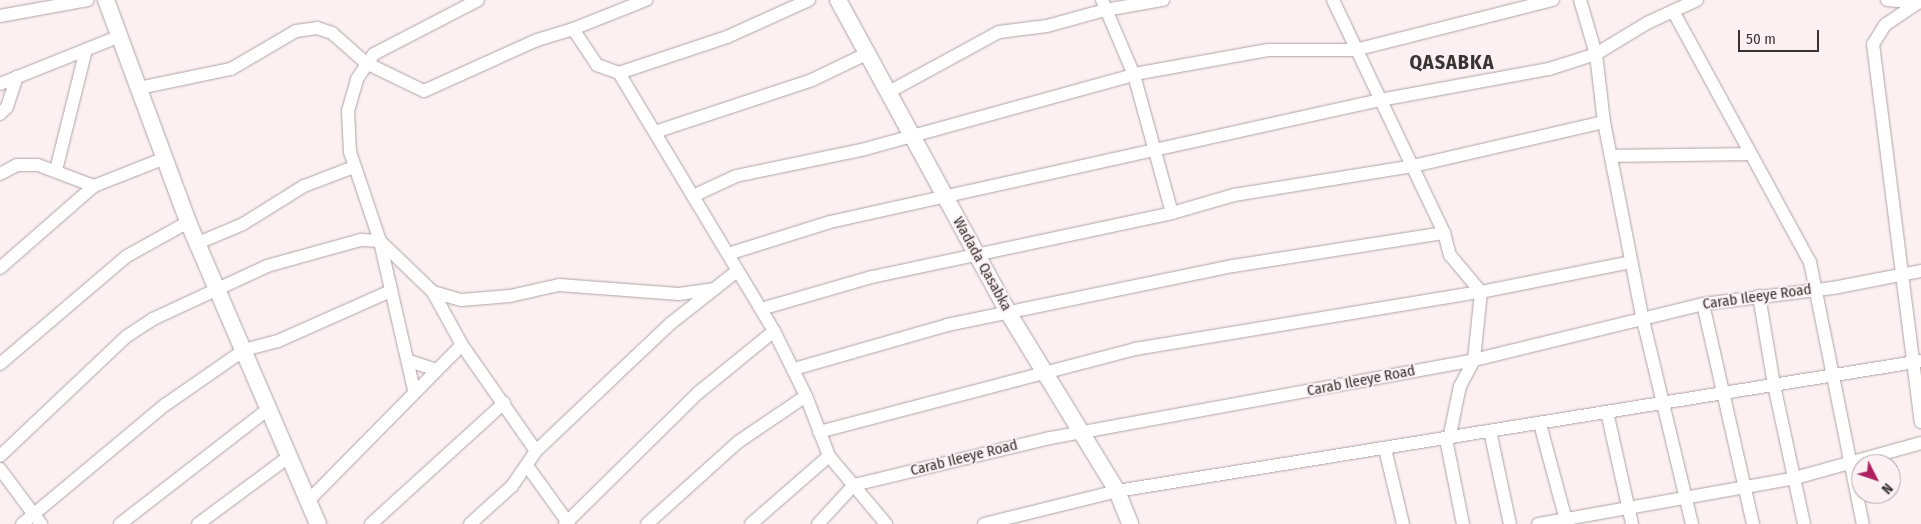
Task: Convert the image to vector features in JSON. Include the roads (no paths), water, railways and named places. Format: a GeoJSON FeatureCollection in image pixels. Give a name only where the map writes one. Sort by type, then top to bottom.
{"type":"FeatureCollection","features":[{"type":"Feature","properties":{"kind":"street"},"geometry":{"type":"LineString","coordinates":[[0,16],[88,0]]}},
{"type":"Feature","properties":{"kind":"street"},"geometry":{"type":"LineString","coordinates":[[106,0],[188,222],[219,288],[267,410],[290,456],[316,523]]}},
{"type":"Feature","properties":{"kind":"street"},"geometry":{"type":"LineString","coordinates":[[414,390],[409,361],[390,292],[380,242],[354,167],[347,137],[348,111],[366,63],[374,54],[478,0]]}},
{"type":"Feature","properties":{"kind":"street"},"geometry":{"type":"LineString","coordinates":[[139,88],[231,69],[296,31],[317,28],[332,33],[366,63],[429,91],[537,40],[573,29],[646,0]]}},
{"type":"Feature","properties":{"kind":"street"},"geometry":{"type":"LineString","coordinates":[[573,29],[597,65],[619,73],[727,37],[809,0]]}},
{"type":"Feature","properties":{"kind":"street","name":"Wadada Qasabka"},"geometry":{"type":"LineString","coordinates":[[838,0],[1009,314],[1117,491],[1130,524]]}},
{"type":"Feature","properties":{"kind":"street"},"geometry":{"type":"LineString","coordinates":[[887,93],[999,32],[1047,26],[1104,5],[1164,0]]}},
{"type":"Feature","properties":{"kind":"street"},"geometry":{"type":"LineString","coordinates":[[1334,0],[1355,50],[1444,232],[1455,264],[1482,292]]}},
{"type":"Feature","properties":{"kind":"street"},"geometry":{"type":"LineString","coordinates":[[693,196],[736,176],[912,136],[1134,75],[1268,50],[1355,50],[1553,0]]}},
{"type":"Feature","properties":{"kind":"street"},"geometry":{"type":"LineString","coordinates":[[1580,0],[1596,54],[1604,122],[1643,320],[1692,524]]}},
{"type":"Feature","properties":{"kind":"street"},"geometry":{"type":"LineString","coordinates":[[728,254],[830,222],[946,199],[1380,100],[1549,69],[1596,54],[1673,11],[1697,0]]}},
{"type":"Feature","properties":{"kind":"street"},"geometry":{"type":"LineString","coordinates":[[1887,0],[1918,3]]}},
{"type":"Feature","properties":{"kind":"street"},"geometry":{"type":"LineString","coordinates":[[1918,3],[1885,25],[1873,44],[1917,362],[1921,422]]}},
{"type":"Feature","properties":{"kind":"street"},"geometry":{"type":"LineString","coordinates":[[1104,5],[1134,75],[1172,213]]}},
{"type":"Feature","properties":{"kind":"street"},"geometry":{"type":"LineString","coordinates":[[1538,524],[1566,521],[1629,507],[1795,478],[1851,462],[1831,375],[1810,262],[1800,238],[1750,154],[1673,11]]}},
{"type":"Feature","properties":{"kind":"street"},"geometry":{"type":"LineString","coordinates":[[0,84],[120,36]]}},
{"type":"Feature","properties":{"kind":"street"},"geometry":{"type":"LineString","coordinates":[[56,170],[86,50]]}},
{"type":"Feature","properties":{"kind":"street"},"geometry":{"type":"LineString","coordinates":[[655,132],[812,80],[866,54]]}},
{"type":"Feature","properties":{"kind":"street"},"geometry":{"type":"LineString","coordinates":[[619,73],[774,331],[806,396],[829,456],[886,524]]}},
{"type":"Feature","properties":{"kind":"street"},"geometry":{"type":"LineString","coordinates":[[0,114],[7,107],[17,77]]}},
{"type":"Feature","properties":{"kind":"street"},"geometry":{"type":"LineString","coordinates":[[761,309],[872,277],[1172,213],[1234,195],[1413,166],[1604,122]]}},
{"type":"Feature","properties":{"kind":"street"},"geometry":{"type":"LineString","coordinates":[[1612,156],[1750,154]]}},
{"type":"Feature","properties":{"kind":"street"},"geometry":{"type":"LineString","coordinates":[[0,268],[94,186],[165,158]]}},
{"type":"Feature","properties":{"kind":"street"},"geometry":{"type":"LineString","coordinates":[[0,174],[17,165],[56,170],[94,186]]}},
{"type":"Feature","properties":{"kind":"street"},"geometry":{"type":"LineString","coordinates":[[198,243],[242,224],[304,186],[354,167]]}},
{"type":"Feature","properties":{"kind":"street"},"geometry":{"type":"LineString","coordinates":[[0,364],[127,256],[188,222]]}},
{"type":"Feature","properties":{"kind":"street"},"geometry":{"type":"LineString","coordinates":[[794,369],[947,325],[1009,314],[1233,266],[1444,232]]}},
{"type":"Feature","properties":{"kind":"street"},"geometry":{"type":"LineString","coordinates":[[0,456],[127,336],[177,305],[302,256],[361,240],[380,242],[433,292],[462,345],[536,451]]}},
{"type":"Feature","properties":{"kind":"street"},"geometry":{"type":"LineString","coordinates":[[819,432],[1135,349],[1482,292],[1631,262]]}},
{"type":"Feature","properties":{"kind":"street"},"geometry":{"type":"LineString","coordinates":[[470,524],[528,467],[536,451],[670,324],[737,271]]}},
{"type":"Feature","properties":{"kind":"street","name":"Carab Ileeye Road"},"geometry":{"type":"LineString","coordinates":[[854,485],[1081,433],[1474,360],[1703,304],[1815,289],[1921,271]]}},
{"type":"Feature","properties":{"kind":"street"},"geometry":{"type":"LineString","coordinates":[[433,292],[461,300],[510,296],[559,285],[678,294],[715,289]]}},
{"type":"Feature","properties":{"kind":"street"},"geometry":{"type":"LineString","coordinates":[[22,524],[38,519],[165,405],[244,350],[278,341],[390,292]]}},
{"type":"Feature","properties":{"kind":"street"},"geometry":{"type":"LineString","coordinates":[[1464,524],[1447,439],[1460,386],[1474,360],[1482,292]]}},
{"type":"Feature","properties":{"kind":"street"},"geometry":{"type":"LineString","coordinates":[[1759,296],[1774,385],[1804,524]]}},
{"type":"Feature","properties":{"kind":"street"},"geometry":{"type":"LineString","coordinates":[[1703,304],[1753,524]]}},
{"type":"Feature","properties":{"kind":"street"},"geometry":{"type":"LineString","coordinates":[[528,467],[567,523],[698,393],[774,331]]}},
{"type":"Feature","properties":{"kind":"street"},"geometry":{"type":"LineString","coordinates":[[308,501],[414,390],[462,345]]}},
{"type":"Feature","properties":{"kind":"street"},"geometry":{"type":"LineString","coordinates":[[409,361],[436,370]]}},
{"type":"Feature","properties":{"kind":"street"},"geometry":{"type":"LineString","coordinates":[[984,524],[1117,491],[1917,362]]}},
{"type":"Feature","properties":{"kind":"street"},"geometry":{"type":"LineString","coordinates":[[646,524],[738,442],[806,396]]}},
{"type":"Feature","properties":{"kind":"street"},"geometry":{"type":"LineString","coordinates":[[371,524],[504,403]]}},
{"type":"Feature","properties":{"kind":"street"},"geometry":{"type":"LineString","coordinates":[[120,524],[267,410]]}},
{"type":"Feature","properties":{"kind":"street"},"geometry":{"type":"LineString","coordinates":[[1607,412],[1632,524]]}},
{"type":"Feature","properties":{"kind":"street"},"geometry":{"type":"LineString","coordinates":[[1540,424],[1566,521]]}},
{"type":"Feature","properties":{"kind":"street"},"geometry":{"type":"LineString","coordinates":[[1490,432],[1510,524]]}},
{"type":"Feature","properties":{"kind":"street"},"geometry":{"type":"LineString","coordinates":[[1880,454],[1921,443]]}},
{"type":"Feature","properties":{"kind":"street"},"geometry":{"type":"LineString","coordinates":[[1384,449],[1403,524]]}},
{"type":"Feature","properties":{"kind":"street"},"geometry":{"type":"LineString","coordinates":[[198,524],[290,456]]}},
{"type":"Feature","properties":{"kind":"street"},"geometry":{"type":"LineString","coordinates":[[751,524],[829,456]]}},
{"type":"Feature","properties":{"kind":"street"},"geometry":{"type":"LineString","coordinates":[[0,469],[38,519]]}},
{"type":"Feature","properties":{"kind":"street"},"geometry":{"type":"LineString","coordinates":[[818,524],[854,485]]}},
{"type":"Feature","properties":{"kind":"street"},"geometry":{"type":"LineString","coordinates":[[1859,504],[1863,524]]}},
{"type":"Feature","properties":{"kind":"district","name":"QASABKA"},"geometry":{"type":"Point","coordinates":[1452,62]}}]}
